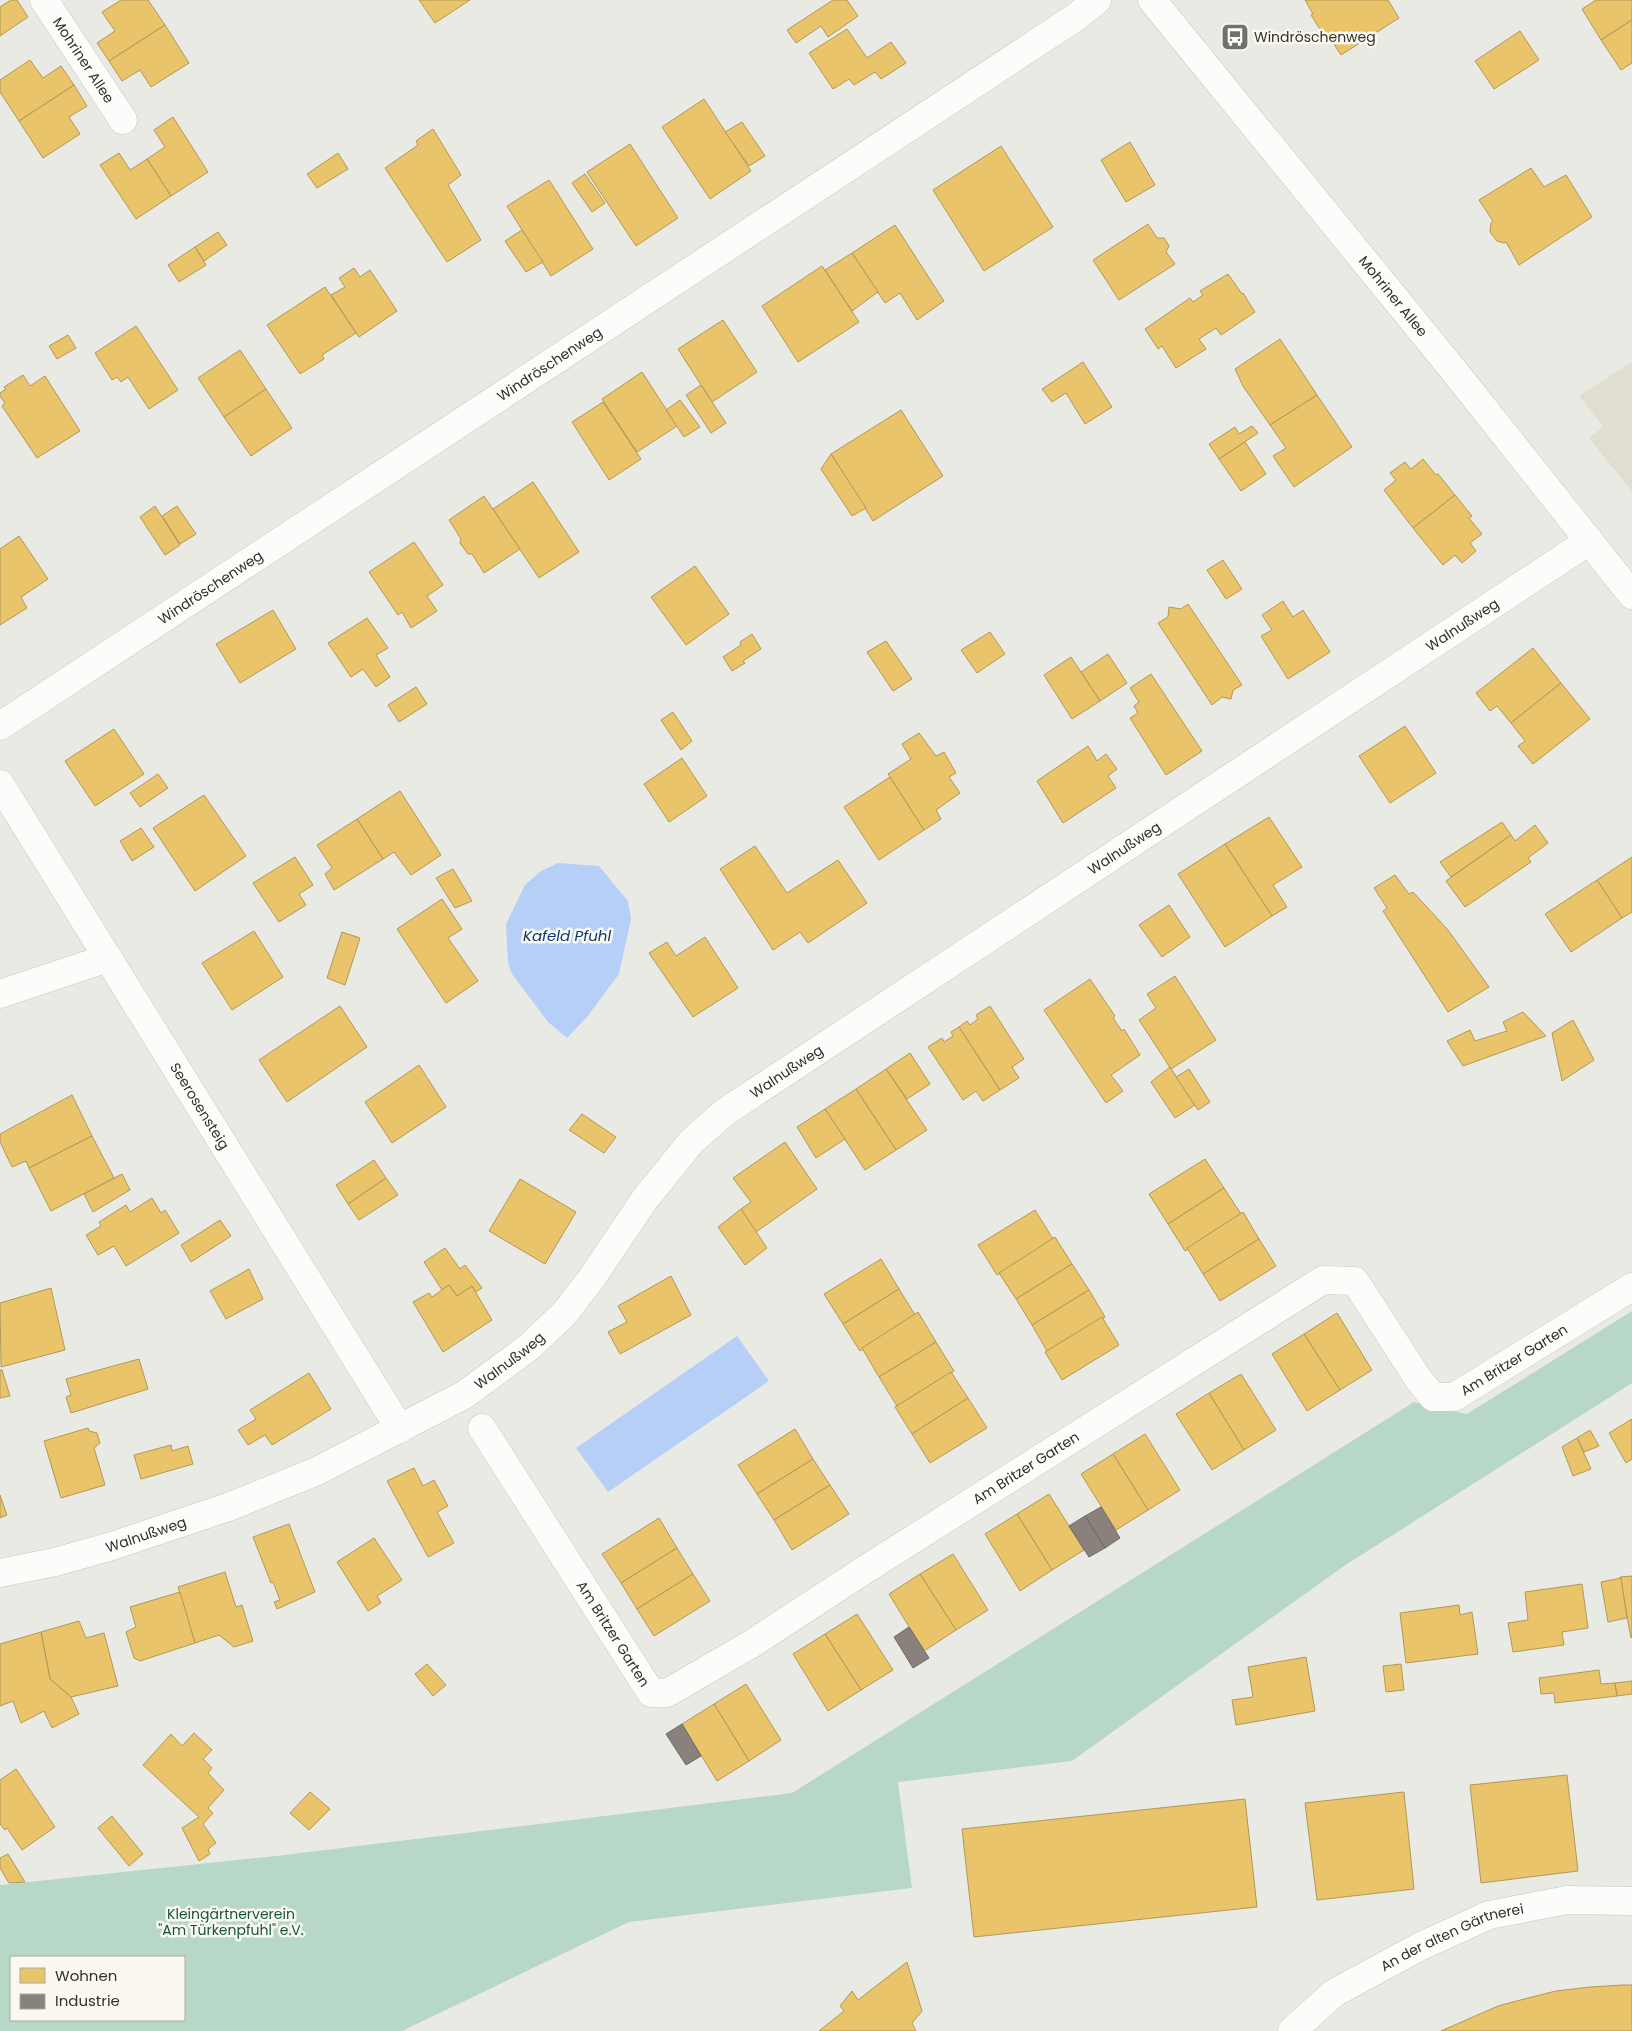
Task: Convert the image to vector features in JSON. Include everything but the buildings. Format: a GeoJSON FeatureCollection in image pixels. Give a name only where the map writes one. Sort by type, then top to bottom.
{"type":"FeatureCollection","features":[{"type":"Feature","properties":{"kind":"street","name":"Mohriner Allee"},"geometry":{"type":"LineString","coordinates":[[44,0],[123,120]]}},
{"type":"Feature","properties":{"kind":"street","name":"Windröschenweg"},"geometry":{"type":"LineString","coordinates":[[0,726],[1059,28],[1097,0]]}},
{"type":"Feature","properties":{"kind":"street","name":"Mohriner Allee"},"geometry":{"type":"LineString","coordinates":[[1152,0],[1449,364],[1632,595]]}},
{"type":"Feature","properties":{"kind":"street","name":"Walnußweg"},"geometry":{"type":"LineString","coordinates":[[0,1573],[55,1562],[112,1546],[231,1506],[317,1471],[464,1395],[529,1347],[564,1314],[591,1279],[645,1199],[691,1142],[725,1112],[1589,541]]}},
{"type":"Feature","properties":{"kind":"street","name":"Seerosensteig"},"geometry":{"type":"LineString","coordinates":[[0,784],[400,1429]]}},
{"type":"Feature","properties":{"kind":"street"},"geometry":{"type":"LineString","coordinates":[[0,994],[108,958]]}},
{"type":"Feature","properties":{"kind":"street","name":"Am Britzer Garten"},"geometry":{"type":"LineString","coordinates":[[482,1428],[651,1693],[667,1693],[753,1643],[866,1569],[1323,1280],[1355,1281],[1419,1380],[1433,1397],[1454,1397],[1632,1288]]}},
{"type":"Feature","properties":{"kind":"street","name":"An der alten Gärtnerei"},"geometry":{"type":"LineString","coordinates":[[1292,2031],[1334,1993],[1419,1947],[1489,1915],[1567,1900],[1632,1901]]}},
{"type":"Feature","properties":{"kind":"shaded area"},"geometry":{"type":"Polygon","coordinates":[[[1632,362],[1632,491],[1589,438],[1603,427],[1579,396],[1632,362]]]}},
{"type":"Feature","properties":{"kind":"green space","name":"Kleingärtnerverein \"Am Türkenpfuhl\" e.V."},"geometry":{"type":"Polygon","coordinates":[[[1632,1311],[1632,1383],[1344,1566],[1072,1761],[898,1782],[912,1888],[629,1922],[402,2031],[0,2031],[0,1885],[276,1856],[792,1793],[1414,1402],[1467,1414],[1632,1311]]]}},
{"type":"Feature","properties":{"kind":"water","name":"Kafeld Pfuhl"},"geometry":{"type":"Polygon","coordinates":[[[558,863],[599,866],[628,901],[631,919],[619,974],[587,1017],[567,1038],[548,1022],[512,974],[508,963],[506,924],[525,885],[541,871],[558,863]]]}},
{"type":"Feature","properties":{"kind":"water"},"geometry":{"type":"Polygon","coordinates":[[[737,1336],[769,1381],[608,1492],[576,1448],[737,1336]]]}},
{"type":"Feature","properties":{"kind":"place","name":"Windröschenweg"},"geometry":{"type":"Point","coordinates":[1235,37]}}]}
